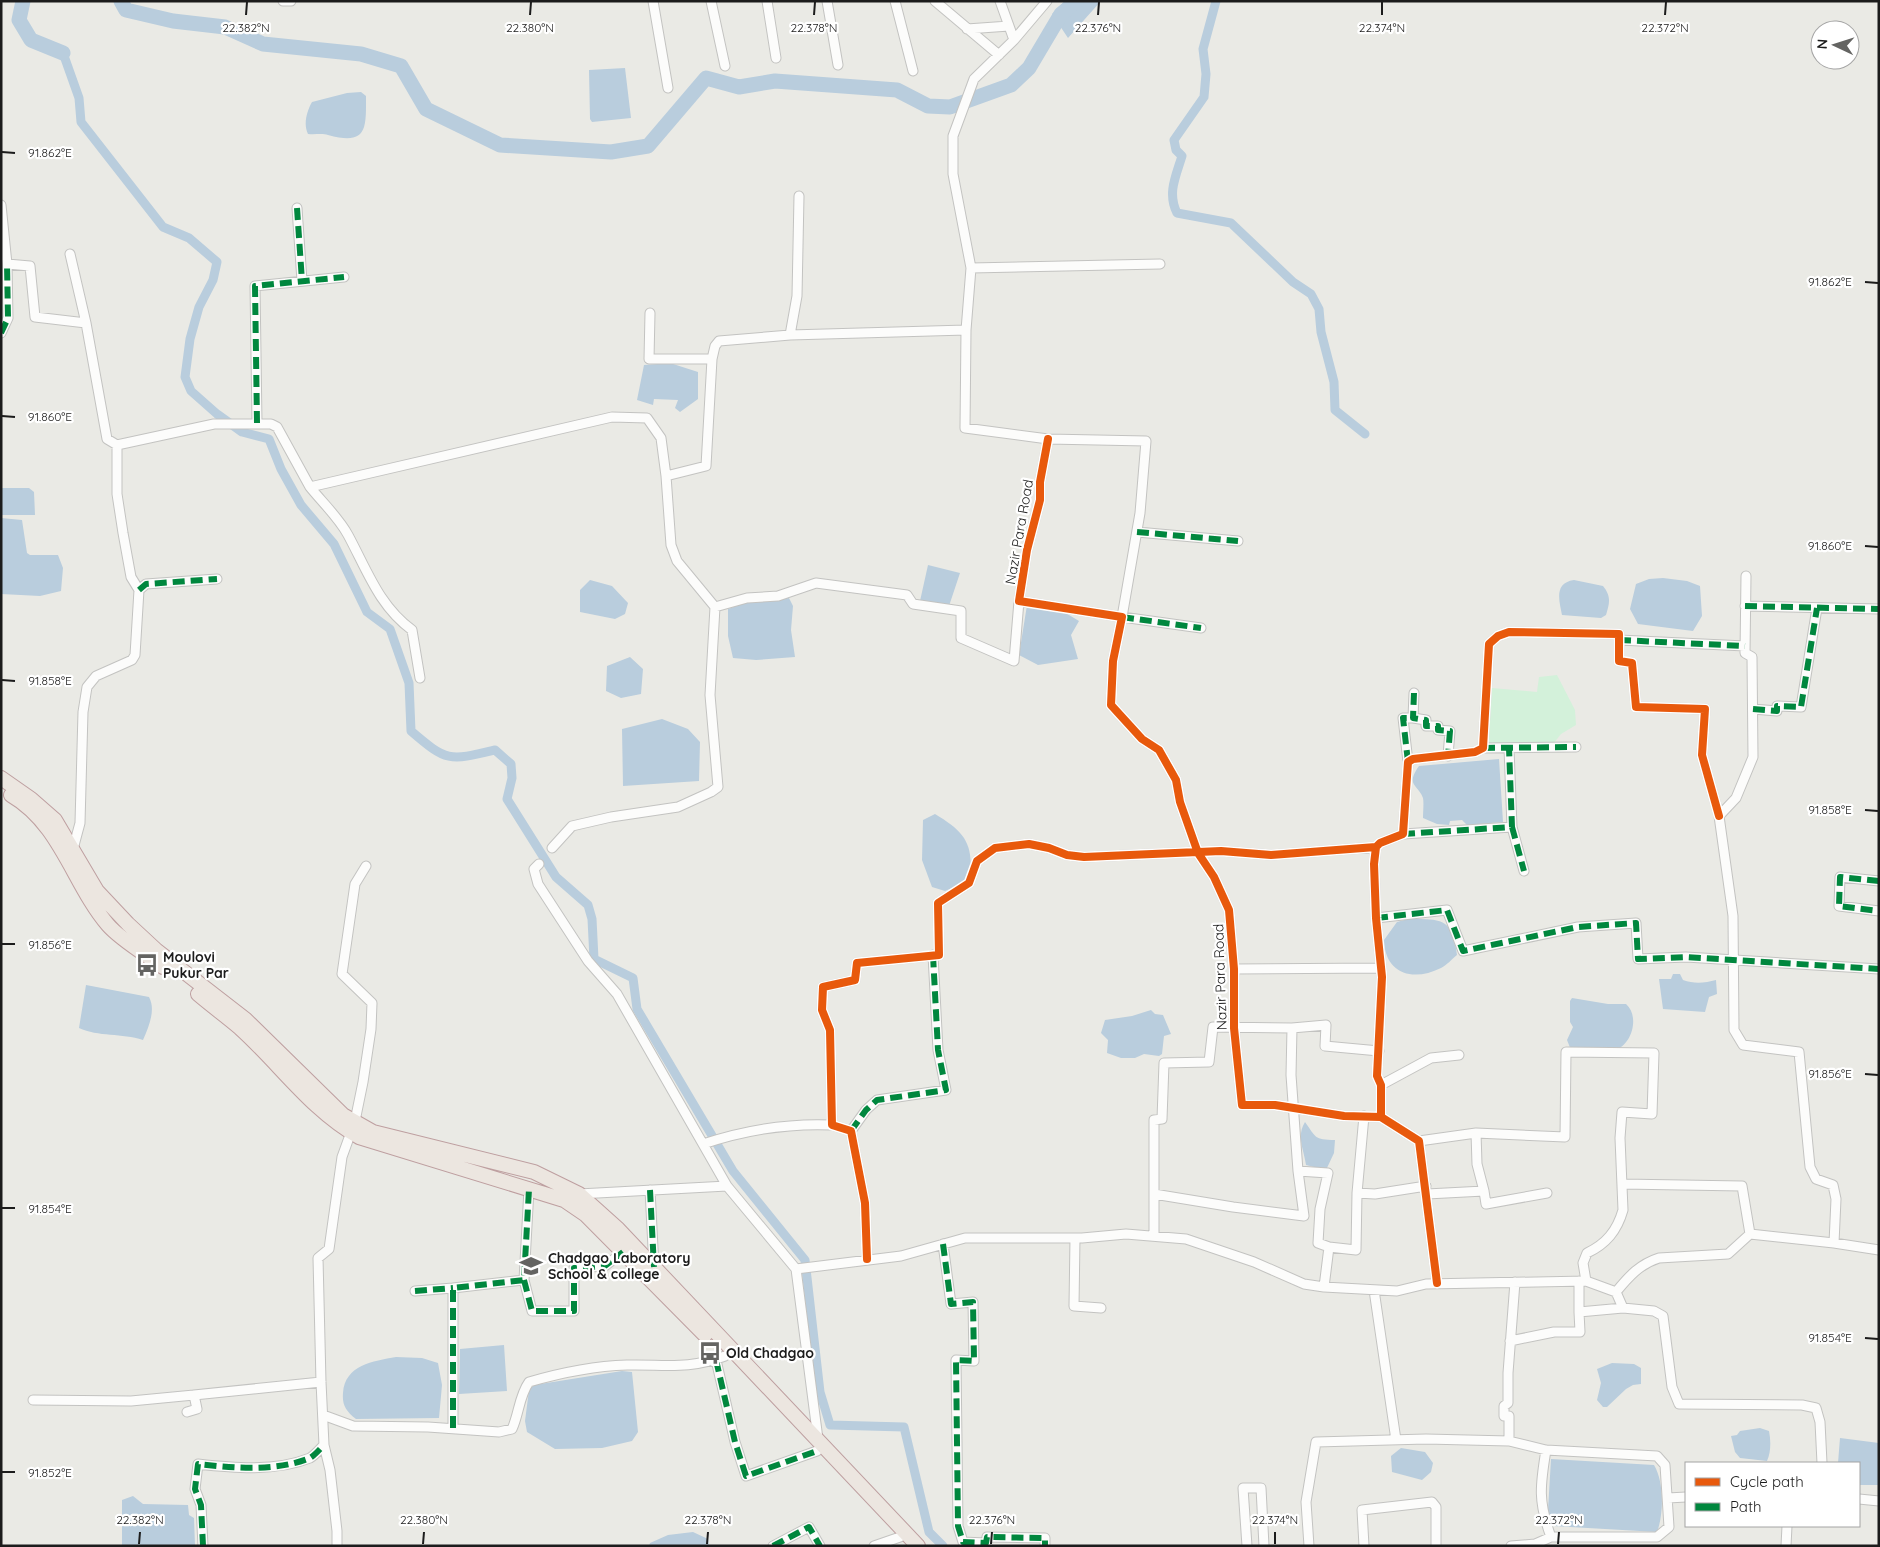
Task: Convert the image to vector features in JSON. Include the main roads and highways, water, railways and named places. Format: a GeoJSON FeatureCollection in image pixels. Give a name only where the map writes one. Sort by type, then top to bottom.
{"type":"FeatureCollection","features":[{"type":"Feature","properties":{"kind":"highway"},"geometry":{"type":"LineString","coordinates":[[2,782],[32,799],[55,820],[97,891],[128,924],[156,950],[245,1019],[343,1115],[359,1137],[564,1200],[586,1215],[623,1252],[721,1358],[818,1446],[918,1546]]}},
{"type":"Feature","properties":{"kind":"highway"},"geometry":{"type":"LineString","coordinates":[[2,782],[15,797],[52,831],[82,886],[109,926],[240,1029],[295,1086],[339,1126],[353,1127],[534,1172],[579,1194],[618,1229],[654,1267],[904,1541]]}},
{"type":"Feature","properties":{"kind":"water"},"geometry":{"type":"Polygon","coordinates":[[[1065,1],[1101,1],[1068,38],[1052,14],[1065,1]]]}},
{"type":"Feature","properties":{"kind":"water"},"geometry":{"type":"Polygon","coordinates":[[[625,68],[631,118],[592,122],[590,119],[589,70],[625,68]]]}},
{"type":"Feature","properties":{"kind":"water"},"geometry":{"type":"Polygon","coordinates":[[[361,92],[366,96],[366,117],[365,125],[358,136],[341,138],[323,134],[308,134],[306,118],[312,102],[347,93],[361,92]]]}},
{"type":"Feature","properties":{"kind":"water"},"geometry":{"type":"Polygon","coordinates":[[[670,363],[698,372],[698,399],[680,412],[675,408],[678,400],[654,399],[653,405],[637,400],[644,365],[670,363]]]}},
{"type":"Feature","properties":{"kind":"water"},"geometry":{"type":"Polygon","coordinates":[[[1,488],[29,488],[34,492],[35,515],[1,515],[1,488]]]}},
{"type":"Feature","properties":{"kind":"water"},"geometry":{"type":"Polygon","coordinates":[[[1,518],[22,520],[27,553],[30,555],[58,555],[63,568],[61,591],[40,596],[1,594],[1,518]]]}},
{"type":"Feature","properties":{"kind":"water"},"geometry":{"type":"Polygon","coordinates":[[[928,565],[960,573],[949,606],[920,601],[928,565]]]}},
{"type":"Feature","properties":{"kind":"water"},"geometry":{"type":"Polygon","coordinates":[[[1663,578],[1687,581],[1700,586],[1702,616],[1693,631],[1638,624],[1630,609],[1636,584],[1649,579],[1663,578]]]}},
{"type":"Feature","properties":{"kind":"water"},"geometry":{"type":"Polygon","coordinates":[[[590,580],[612,586],[628,603],[625,614],[615,619],[580,612],[580,590],[590,580]]]}},
{"type":"Feature","properties":{"kind":"water"},"geometry":{"type":"Polygon","coordinates":[[[1574,580],[1603,586],[1609,599],[1606,615],[1601,618],[1562,615],[1559,593],[1563,585],[1574,580]]]}},
{"type":"Feature","properties":{"kind":"water"},"geometry":{"type":"Polygon","coordinates":[[[789,598],[793,606],[791,630],[795,657],[756,660],[733,658],[728,636],[728,609],[745,603],[789,598]]]}},
{"type":"Feature","properties":{"kind":"water"},"geometry":{"type":"Polygon","coordinates":[[[1027,605],[1064,612],[1079,621],[1071,635],[1078,659],[1038,665],[1019,655],[1027,605]]]}},
{"type":"Feature","properties":{"kind":"water"},"geometry":{"type":"Polygon","coordinates":[[[630,657],[643,669],[641,694],[621,698],[606,691],[607,666],[630,657]]]}},
{"type":"Feature","properties":{"kind":"water"},"geometry":{"type":"Polygon","coordinates":[[[662,719],[688,729],[700,742],[699,781],[623,786],[622,729],[662,719]]]}},
{"type":"Feature","properties":{"kind":"water"},"geometry":{"type":"Polygon","coordinates":[[[1499,759],[1503,822],[1467,825],[1462,820],[1450,821],[1449,825],[1437,824],[1423,818],[1423,798],[1413,781],[1419,766],[1499,759]]]}},
{"type":"Feature","properties":{"kind":"water"},"geometry":{"type":"Polygon","coordinates":[[[935,814],[959,832],[968,846],[970,855],[970,877],[959,885],[945,891],[932,887],[922,860],[923,820],[935,814]]]}},
{"type":"Feature","properties":{"kind":"water"},"geometry":{"type":"Polygon","coordinates":[[[1408,919],[1429,919],[1443,923],[1452,933],[1457,955],[1441,968],[1431,972],[1411,974],[1402,972],[1395,967],[1389,961],[1384,940],[1397,922],[1408,919]]]}},
{"type":"Feature","properties":{"kind":"water"},"geometry":{"type":"Polygon","coordinates":[[[1673,974],[1680,974],[1683,980],[1691,982],[1716,980],[1717,994],[1709,997],[1705,1012],[1663,1009],[1659,979],[1671,979],[1673,974]]]}},
{"type":"Feature","properties":{"kind":"water"},"geometry":{"type":"Polygon","coordinates":[[[86,985],[149,997],[152,1013],[143,1040],[127,1036],[94,1033],[79,1028],[86,985]]]}},
{"type":"Feature","properties":{"kind":"water"},"geometry":{"type":"Polygon","coordinates":[[[1572,998],[1608,1004],[1626,1004],[1633,1016],[1633,1023],[1630,1036],[1626,1042],[1621,1047],[1611,1051],[1571,1050],[1567,1040],[1573,1027],[1570,1022],[1570,1001],[1572,998]]]}},
{"type":"Feature","properties":{"kind":"water"},"geometry":{"type":"Polygon","coordinates":[[[1151,1010],[1155,1014],[1163,1015],[1171,1034],[1164,1036],[1162,1054],[1159,1056],[1144,1054],[1135,1058],[1121,1058],[1107,1053],[1108,1040],[1101,1033],[1105,1020],[1132,1016],[1151,1010]]]}},
{"type":"Feature","properties":{"kind":"water"},"geometry":{"type":"Polygon","coordinates":[[[1305,1122],[1316,1137],[1335,1140],[1334,1153],[1326,1170],[1306,1165],[1301,1143],[1302,1127],[1305,1122]]]}},
{"type":"Feature","properties":{"kind":"water"},"geometry":{"type":"Polygon","coordinates":[[[504,1345],[507,1391],[459,1394],[460,1349],[504,1345]]]}},
{"type":"Feature","properties":{"kind":"water"},"geometry":{"type":"Polygon","coordinates":[[[396,1357],[422,1358],[438,1363],[442,1385],[439,1418],[356,1419],[347,1410],[343,1401],[343,1393],[349,1376],[362,1366],[378,1360],[396,1357]]]}},
{"type":"Feature","properties":{"kind":"water"},"geometry":{"type":"Polygon","coordinates":[[[1612,1363],[1634,1364],[1641,1368],[1641,1384],[1633,1385],[1626,1389],[1607,1407],[1603,1407],[1597,1400],[1601,1383],[1597,1369],[1612,1363]]]}},
{"type":"Feature","properties":{"kind":"water"},"geometry":{"type":"Polygon","coordinates":[[[622,1371],[632,1372],[638,1432],[632,1441],[602,1448],[555,1449],[527,1432],[525,1421],[529,1390],[534,1385],[622,1371]]]}},
{"type":"Feature","properties":{"kind":"water"},"geometry":{"type":"Polygon","coordinates":[[[1760,1428],[1769,1431],[1770,1446],[1767,1461],[1740,1458],[1735,1452],[1731,1436],[1737,1435],[1740,1431],[1760,1428]]]}},
{"type":"Feature","properties":{"kind":"water"},"geometry":{"type":"Polygon","coordinates":[[[1840,1438],[1879,1443],[1879,1485],[1860,1485],[1860,1462],[1838,1462],[1840,1438]]]}},
{"type":"Feature","properties":{"kind":"water"},"geometry":{"type":"Polygon","coordinates":[[[1401,1448],[1425,1452],[1433,1463],[1431,1472],[1422,1480],[1392,1472],[1391,1456],[1401,1448]]]}},
{"type":"Feature","properties":{"kind":"water"},"geometry":{"type":"Polygon","coordinates":[[[1551,1459],[1654,1465],[1660,1480],[1662,1498],[1661,1516],[1657,1532],[1553,1526],[1548,1510],[1551,1459]]]}},
{"type":"Feature","properties":{"kind":"water"},"geometry":{"type":"Polygon","coordinates":[[[133,1496],[143,1504],[188,1505],[189,1515],[194,1518],[195,1546],[122,1546],[122,1500],[133,1496]]]}},
{"type":"Feature","properties":{"kind":"water"},"geometry":{"type":"Polygon","coordinates":[[[693,1532],[708,1539],[709,1546],[649,1546],[650,1543],[668,1535],[693,1532]]]}},
{"type":"Feature","properties":{"kind":"waterway"},"geometry":{"type":"LineString","coordinates":[[23,1],[19,20],[31,40],[63,53]]}},
{"type":"Feature","properties":{"kind":"waterway"},"geometry":{"type":"LineString","coordinates":[[121,1],[126,10],[173,21],[225,27],[263,44],[361,54],[401,66],[426,109],[500,145],[611,152],[648,146],[706,78],[739,87],[775,81],[897,90],[928,106],[950,107],[1011,85],[1029,68],[1061,14],[1077,1]]}},
{"type":"Feature","properties":{"kind":"waterway"},"geometry":{"type":"LineString","coordinates":[[1216,1],[1203,49],[1206,74],[1204,97],[1174,140],[1176,150],[1182,156],[1175,178],[1173,191],[1174,206],[1177,213],[1231,223],[1293,282],[1311,294],[1319,309],[1321,332],[1334,382],[1335,410],[1365,434]]}},
{"type":"Feature","properties":{"kind":"waterway"},"geometry":{"type":"LineString","coordinates":[[63,53],[79,98],[81,122],[163,227],[189,238],[217,262],[213,280],[199,307],[190,339],[185,377],[191,391],[217,414],[242,432],[269,439],[281,469],[301,505],[334,544],[367,612],[390,629],[409,683],[411,731],[441,754],[458,757],[495,750],[511,764],[512,778],[507,799],[556,877],[588,905],[592,919],[594,959],[633,978],[637,1009],[733,1171],[805,1260],[820,1392],[830,1425],[904,1427],[929,1532],[943,1546]]}},
{"type":"Feature","properties":{"kind":"place","name":"Moulovi Pukur Par"},"geometry":{"type":"Point","coordinates":[147,965]}},
{"type":"Feature","properties":{"kind":"place","name":"Chadgao Laboratory School & college"},"geometry":{"type":"Point","coordinates":[531,1266]}},
{"type":"Feature","properties":{"kind":"place","name":"Old Chadgao"},"geometry":{"type":"Point","coordinates":[710,1353]}}]}
